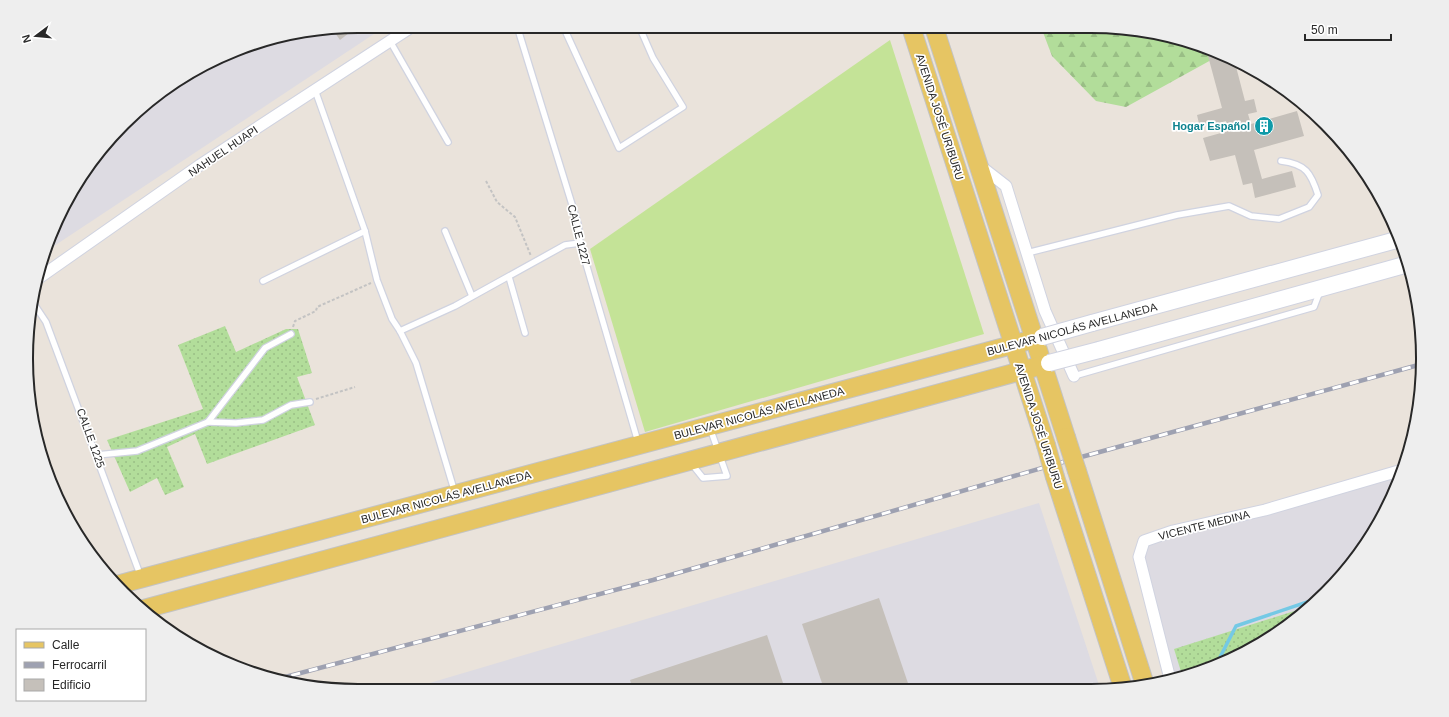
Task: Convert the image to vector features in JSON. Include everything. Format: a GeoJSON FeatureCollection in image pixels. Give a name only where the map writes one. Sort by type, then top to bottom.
{"type":"FeatureCollection","features":[{"type":"Feature","properties":{"kind":"main road","name":"AVENIDA JOSÉ URIBURU"},"geometry":{"type":"LineString","coordinates":[[913,33],[1121,682]]}},
{"type":"Feature","properties":{"kind":"main road","name":"AVENIDA JOSÉ URIBURU"},"geometry":{"type":"LineString","coordinates":[[936,33],[978,165],[1038,338],[1066,437],[1143,680]]}},
{"type":"Feature","properties":{"kind":"main road","name":"BULEVAR NICOLÁS AVELLANEDA"},"geometry":{"type":"LineString","coordinates":[[123,584],[1014,345],[1394,241]]}},
{"type":"Feature","properties":{"kind":"main road"},"geometry":{"type":"LineString","coordinates":[[149,608],[690,462],[1402,266]]}},
{"type":"Feature","properties":{"kind":"street","name":"NAHUEL HUAPI"},"geometry":{"type":"LineString","coordinates":[[44,274],[200,165],[402,33]]}},
{"type":"Feature","properties":{"kind":"street"},"geometry":{"type":"LineString","coordinates":[[978,165],[1006,186],[1045,311],[1074,376]]}},
{"type":"Feature","properties":{"kind":"street","name":"VICENTE MEDINA"},"geometry":{"type":"LineString","coordinates":[[1169,674],[1139,557],[1144,541],[1173,531],[1265,510],[1395,472]]}},
{"type":"Feature","properties":{"kind":"lane","name":"CALLE 1227"},"geometry":{"type":"LineString","coordinates":[[519,33],[578,224],[580,243],[638,446]]}},
{"type":"Feature","properties":{"kind":"lane"},"geometry":{"type":"LineString","coordinates":[[566,33],[619,148],[683,107],[653,58],[643,33]]}},
{"type":"Feature","properties":{"kind":"lane"},"geometry":{"type":"LineString","coordinates":[[390,41],[448,142]]}},
{"type":"Feature","properties":{"kind":"lane"},"geometry":{"type":"LineString","coordinates":[[315,90],[365,231],[377,280],[392,319],[400,331],[416,363],[455,495]]}},
{"type":"Feature","properties":{"kind":"lane"},"geometry":{"type":"LineString","coordinates":[[1027,253],[1177,214],[1229,206],[1251,216],[1279,219],[1309,207],[1318,195],[1312,175],[1294,163],[1281,161]]}},
{"type":"Feature","properties":{"kind":"lane"},"geometry":{"type":"LineString","coordinates":[[263,281],[365,231]]}},
{"type":"Feature","properties":{"kind":"lane"},"geometry":{"type":"LineString","coordinates":[[445,231],[472,296]]}},
{"type":"Feature","properties":{"kind":"lane"},"geometry":{"type":"LineString","coordinates":[[400,331],[472,296],[565,245],[580,243]]}},
{"type":"Feature","properties":{"kind":"lane"},"geometry":{"type":"LineString","coordinates":[[509,276],[525,333]]}},
{"type":"Feature","properties":{"kind":"lane"},"geometry":{"type":"LineString","coordinates":[[1074,376],[1314,307],[1321,289]]}},
{"type":"Feature","properties":{"kind":"lane","name":"CALLE 1225"},"geometry":{"type":"LineString","coordinates":[[37,309],[46,322],[97,455],[142,579]]}},
{"type":"Feature","properties":{"kind":"lane"},"geometry":{"type":"LineString","coordinates":[[208,422],[265,348],[291,334]]}},
{"type":"Feature","properties":{"kind":"lane"},"geometry":{"type":"LineString","coordinates":[[97,455],[137,451],[208,422],[236,423],[263,420],[291,405],[310,402]]}},
{"type":"Feature","properties":{"kind":"lane"},"geometry":{"type":"LineString","coordinates":[[710,427],[718,454]]}},
{"type":"Feature","properties":{"kind":"path"},"geometry":{"type":"LineString","coordinates":[[486,181],[497,202],[515,217],[533,263]]}},
{"type":"Feature","properties":{"kind":"path"},"geometry":{"type":"LineString","coordinates":[[291,334],[295,321],[316,311],[316,307],[377,280]]}},
{"type":"Feature","properties":{"kind":"path"},"geometry":{"type":"LineString","coordinates":[[310,402],[355,387]]}},
{"type":"Feature","properties":{"kind":"shaded area"},"geometry":{"type":"Polygon","coordinates":[[[375,33],[53,247],[77,196],[100,160],[128,128],[160,100],[178,88],[234,58],[274,44],[316,36],[375,33]]]}},
{"type":"Feature","properties":{"kind":"shaded area"},"geometry":{"type":"Polygon","coordinates":[[[1395,472],[1382,502],[1361,539],[1349,557],[1321,589],[1289,617],[1253,640],[1215,659],[1195,667],[1169,674],[1139,557],[1144,541],[1395,472]]]}},
{"type":"Feature","properties":{"kind":"shaded area"},"geometry":{"type":"Polygon","coordinates":[[[1039,503],[1099,684],[1090,684],[426,684],[1039,503]]]}},
{"type":"Feature","properties":{"kind":"green space"},"geometry":{"type":"Polygon","coordinates":[[[1043,33],[1112,34],[1154,39],[1195,50],[1215,58],[1126,107],[1096,101],[1052,56],[1043,33]]]}},
{"type":"Feature","properties":{"kind":"green space"},"geometry":{"type":"Polygon","coordinates":[[[890,40],[984,334],[645,432],[590,249],[890,40]]]}},
{"type":"Feature","properties":{"kind":"green space"},"geometry":{"type":"Polygon","coordinates":[[[225,326],[236,352],[286,329],[298,329],[312,373],[297,377],[315,425],[207,464],[195,434],[167,447],[184,487],[165,495],[157,478],[130,492],[107,440],[203,409],[178,345],[225,326]]]}},
{"type":"Feature","properties":{"kind":"green space"},"geometry":{"type":"Polygon","coordinates":[[[1297,610],[1289,617],[1253,640],[1195,667],[1181,671],[1174,649],[1297,610]]]}},
{"type":"Feature","properties":{"kind":"building"},"geometry":{"type":"Polygon","coordinates":[[[348,33],[340,40],[336,34],[348,33]]]}},
{"type":"Feature","properties":{"kind":"building","name":"Hogar Español"},"geometry":{"type":"Polygon","coordinates":[[[1208,56],[1236,68],[1245,101],[1254,99],[1257,112],[1248,114],[1251,124],[1297,111],[1304,136],[1254,150],[1262,179],[1292,171],[1296,187],[1255,198],[1252,183],[1243,185],[1235,155],[1210,161],[1203,138],[1228,131],[1226,121],[1200,128],[1197,115],[1222,108],[1208,56]]]}},
{"type":"Feature","properties":{"kind":"building"},"geometry":{"type":"Polygon","coordinates":[[[879,598],[908,684],[822,684],[802,624],[879,598]]]}},
{"type":"Feature","properties":{"kind":"building"},"geometry":{"type":"Polygon","coordinates":[[[767,635],[783,684],[631,684],[630,680],[767,635]]]}},
{"type":"Feature","properties":{"kind":"waterway"},"geometry":{"type":"LineString","coordinates":[[1220,656],[1236,626],[1306,603]]}},
{"type":"Feature","properties":{"kind":"railway"},"geometry":{"type":"LineString","coordinates":[[288,676],[653,580],[1063,462],[1416,366]]}},
{"type":"Feature","properties":{"kind":"place","name":"Hogar Español"},"geometry":{"type":"Point","coordinates":[1264,126]}}]}
